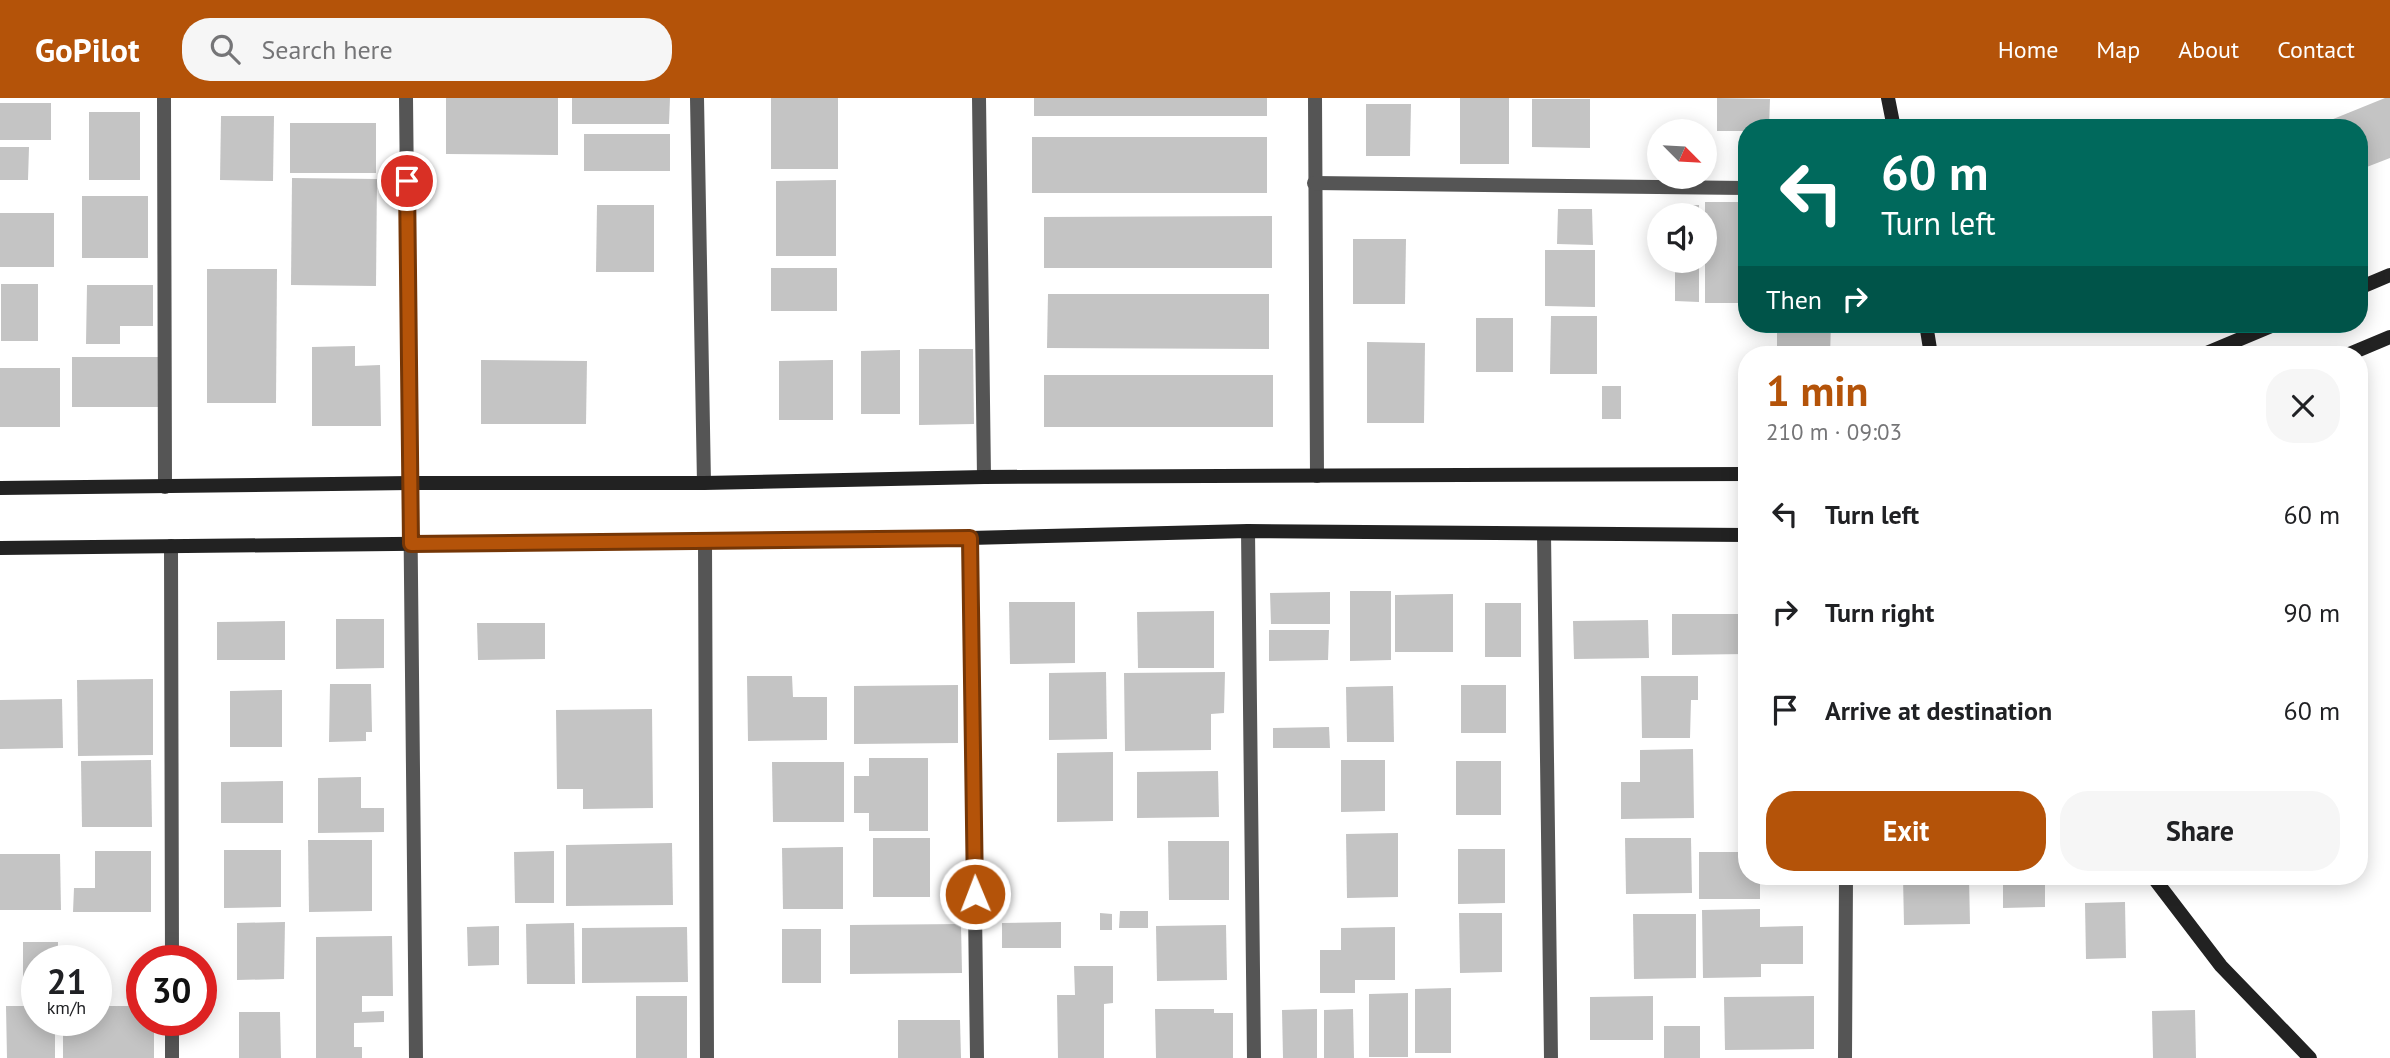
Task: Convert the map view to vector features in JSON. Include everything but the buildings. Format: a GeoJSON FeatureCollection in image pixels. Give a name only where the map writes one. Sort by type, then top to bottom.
{"type":"FeatureCollection","features":[{"type":"Feature","properties":{"kind":"street"},"geometry":{"type":"LineString","coordinates":[[164,98],[165,487]]}},
{"type":"Feature","properties":{"kind":"street"},"geometry":{"type":"LineString","coordinates":[[406,98],[416,1058]]}},
{"type":"Feature","properties":{"kind":"street"},"geometry":{"type":"LineString","coordinates":[[697,98],[704,483]]}},
{"type":"Feature","properties":{"kind":"street"},"geometry":{"type":"LineString","coordinates":[[979,98],[984,477]]}},
{"type":"Feature","properties":{"kind":"street"},"geometry":{"type":"LineString","coordinates":[[1315,98],[1317,476]]}},
{"type":"Feature","properties":{"kind":"street"},"geometry":{"type":"LineString","coordinates":[[1888,98],[1892,119]]}},
{"type":"Feature","properties":{"kind":"street"},"geometry":{"type":"LineString","coordinates":[[1314,183],[1738,188]]}},
{"type":"Feature","properties":{"kind":"street"},"geometry":{"type":"LineString","coordinates":[[2368,284],[2390,275]]}},
{"type":"Feature","properties":{"kind":"street"},"geometry":{"type":"LineString","coordinates":[[2223,346],[2255,333]]}},
{"type":"Feature","properties":{"kind":"street"},"geometry":{"type":"LineString","coordinates":[[2368,346],[2390,337]]}},
{"type":"Feature","properties":{"kind":"street"},"geometry":{"type":"LineString","coordinates":[[0,488],[704,483],[984,477],[1738,474]]}},
{"type":"Feature","properties":{"kind":"street"},"geometry":{"type":"LineString","coordinates":[[1248,531],[1254,1058]]}},
{"type":"Feature","properties":{"kind":"street"},"geometry":{"type":"LineString","coordinates":[[0,548],[970,538],[1248,531],[1738,535]]}},
{"type":"Feature","properties":{"kind":"street"},"geometry":{"type":"LineString","coordinates":[[1544,534],[1551,1058]]}},
{"type":"Feature","properties":{"kind":"street"},"geometry":{"type":"LineString","coordinates":[[970,538],[977,1058]]}},
{"type":"Feature","properties":{"kind":"street"},"geometry":{"type":"LineString","coordinates":[[705,541],[707,1058]]}},
{"type":"Feature","properties":{"kind":"street"},"geometry":{"type":"LineString","coordinates":[[171,546],[172,945]]}},
{"type":"Feature","properties":{"kind":"street"},"geometry":{"type":"LineString","coordinates":[[1845,1058],[1846,885]]}},
{"type":"Feature","properties":{"kind":"street"},"geometry":{"type":"LineString","coordinates":[[2159,885],[2221,966],[2310,1058]]}},
{"type":"Feature","properties":{"kind":"street"},"geometry":{"type":"LineString","coordinates":[[172,1036],[172,1058]]}},
{"type":"Feature","properties":{"kind":"route"},"geometry":{"type":"LineString","coordinates":[[407,181],[411,544],[970,538],[975,894]]}}]}
